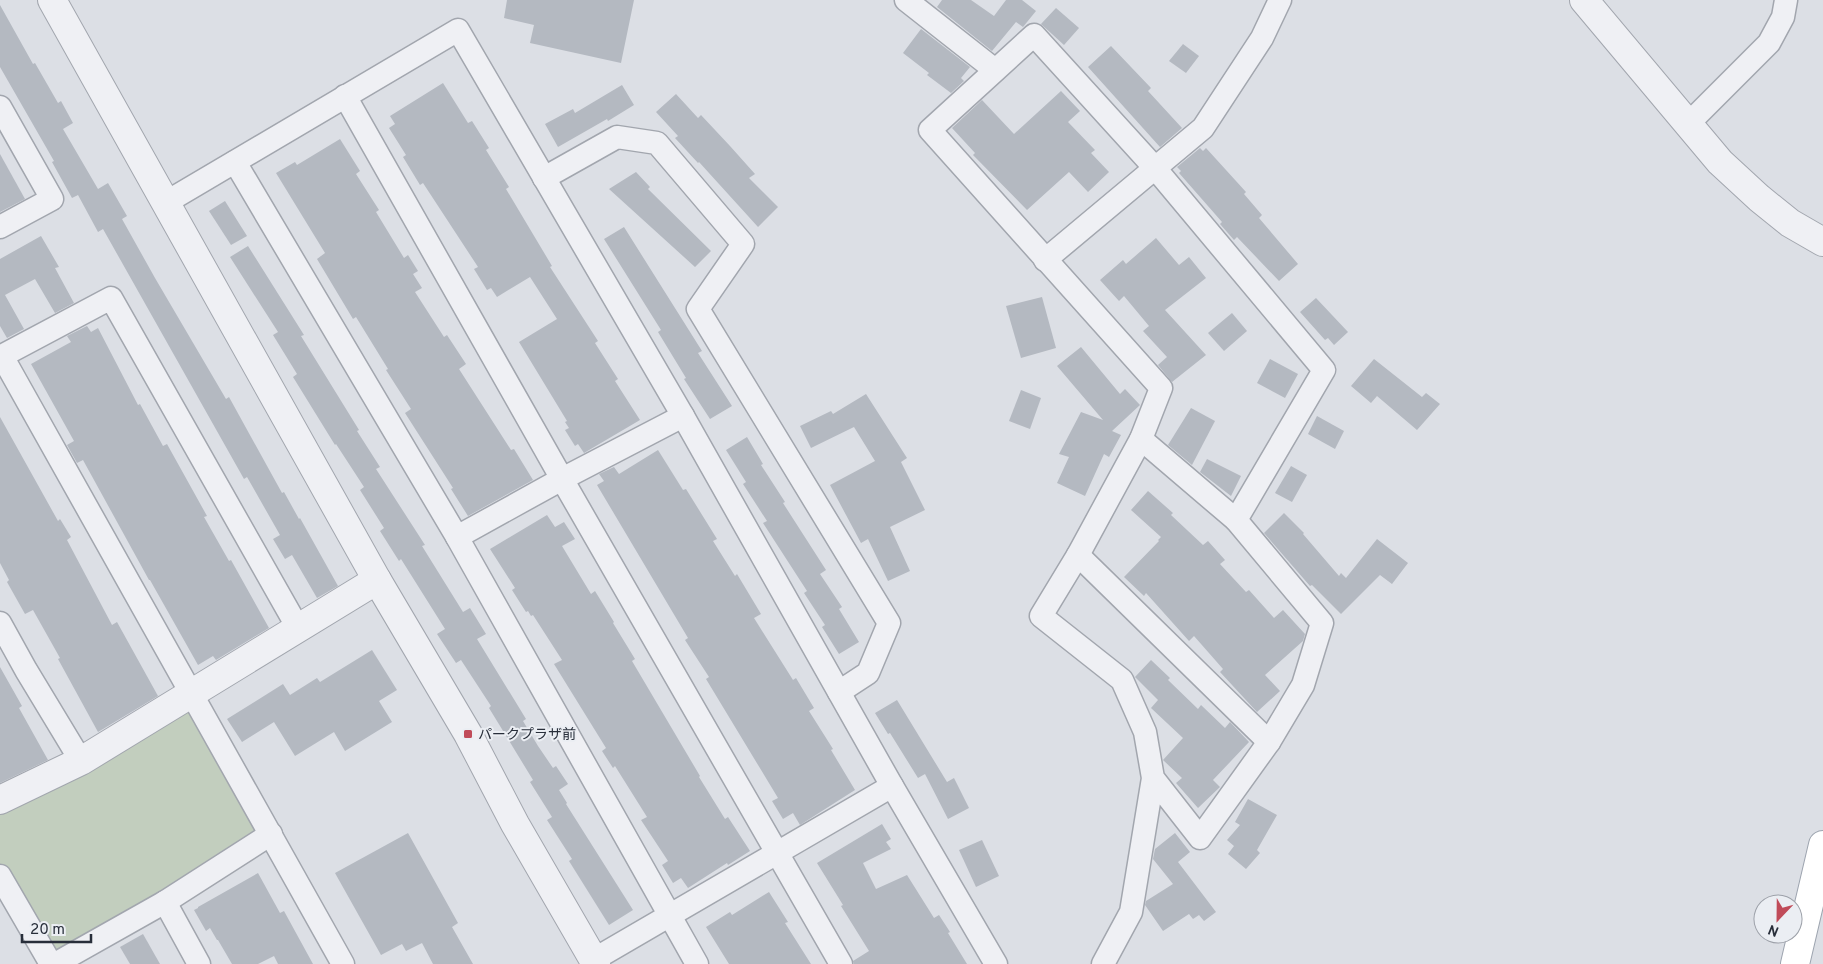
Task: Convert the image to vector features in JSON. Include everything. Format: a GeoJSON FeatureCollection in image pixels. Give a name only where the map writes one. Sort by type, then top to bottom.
{"type":"FeatureCollection","features":[{"type":"Feature","properties":{"kind":"main road"},"geometry":{"type":"LineString","coordinates":[[1795,964],[1823,845]]}},
{"type":"Feature","properties":{"kind":"street"},"geometry":{"type":"LineString","coordinates":[[906,0],[995,70]]}},
{"type":"Feature","properties":{"kind":"street"},"geometry":{"type":"LineString","coordinates":[[1045,260],[1203,128],[1262,38],[1280,0]]}},
{"type":"Feature","properties":{"kind":"street"},"geometry":{"type":"LineString","coordinates":[[1584,0],[1720,162],[1759,198],[1790,223],[1823,242]]}},
{"type":"Feature","properties":{"kind":"street"},"geometry":{"type":"LineString","coordinates":[[1688,124],[1769,43],[1783,17],[1786,0]]}},
{"type":"Feature","properties":{"kind":"street"},"geometry":{"type":"LineString","coordinates":[[59,2],[165,202],[377,580],[468,734],[515,824],[595,962],[669,914],[892,786]]}},
{"type":"Feature","properties":{"kind":"street"},"geometry":{"type":"LineString","coordinates":[[165,202],[458,30],[683,416],[892,786],[996,964]]}},
{"type":"Feature","properties":{"kind":"street"},"geometry":{"type":"LineString","coordinates":[[1103,964],[1131,912],[1152,778],[1145,732],[1122,680],[1041,616],[1078,555],[1141,439],[1161,388],[930,130],[1034,35],[1155,168],[1324,370],[1236,520]]}},
{"type":"Feature","properties":{"kind":"street"},"geometry":{"type":"LineString","coordinates":[[346,96],[562,479],[841,964]]}},
{"type":"Feature","properties":{"kind":"street"},"geometry":{"type":"LineString","coordinates":[[0,107],[52,199],[0,227]]}},
{"type":"Feature","properties":{"kind":"street"},"geometry":{"type":"LineString","coordinates":[[544,178],[617,137],[657,143],[743,244],[698,309],[889,622],[868,673],[839,692]]}},
{"type":"Feature","properties":{"kind":"street"},"geometry":{"type":"LineString","coordinates":[[235,162],[457,537],[697,964]]}},
{"type":"Feature","properties":{"kind":"street"},"geometry":{"type":"LineString","coordinates":[[298,628],[111,298],[1,356],[344,964]]}},
{"type":"Feature","properties":{"kind":"street"},"geometry":{"type":"LineString","coordinates":[[457,537],[562,479],[683,416]]}},
{"type":"Feature","properties":{"kind":"street"},"geometry":{"type":"LineString","coordinates":[[1141,439],[1236,520],[1322,622],[1303,685],[1269,742],[1200,838],[1152,778]]}},
{"type":"Feature","properties":{"kind":"street"},"geometry":{"type":"LineString","coordinates":[[1078,555],[1269,742]]}},
{"type":"Feature","properties":{"kind":"street"},"geometry":{"type":"LineString","coordinates":[[0,800],[81,761],[377,580]]}},
{"type":"Feature","properties":{"kind":"street"},"geometry":{"type":"LineString","coordinates":[[0,622],[26,670],[81,761]]}},
{"type":"Feature","properties":{"kind":"street"},"geometry":{"type":"LineString","coordinates":[[55,964],[165,902],[271,834]]}},
{"type":"Feature","properties":{"kind":"street"},"geometry":{"type":"LineString","coordinates":[[3,887],[51,964]]}},
{"type":"Feature","properties":{"kind":"street"},"geometry":{"type":"LineString","coordinates":[[165,902],[199,964]]}},
{"type":"Feature","properties":{"kind":"green space"},"geometry":{"type":"Polygon","coordinates":[[[192,693],[271,834],[55,964],[0,876],[0,800],[192,693]]]}},
{"type":"Feature","properties":{"kind":"building"},"geometry":{"type":"Polygon","coordinates":[[[507,0],[634,0],[621,63],[530,43],[534,25],[504,18],[507,0]]]}},
{"type":"Feature","properties":{"kind":"building"},"geometry":{"type":"Polygon","coordinates":[[[942,0],[971,0],[994,16],[1006,0],[1022,0],[1036,11],[1023,27],[1016,22],[992,51],[937,7],[942,0]]]}},
{"type":"Feature","properties":{"kind":"building"},"geometry":{"type":"Polygon","coordinates":[[[0,5],[33,64],[35,63],[58,103],[61,101],[73,123],[63,129],[98,189],[108,183],[127,216],[122,219],[155,278],[226,399],[229,397],[282,493],[284,492],[300,518],[338,586],[317,598],[292,555],[285,559],[273,539],[280,535],[247,477],[244,479],[103,229],[98,232],[78,195],[72,198],[52,162],[54,161],[0,67],[0,5]]]}},
{"type":"Feature","properties":{"kind":"building"},"geometry":{"type":"Polygon","coordinates":[[[1056,8],[1079,28],[1064,45],[1041,24],[1056,8]]]}},
{"type":"Feature","properties":{"kind":"building"},"geometry":{"type":"Polygon","coordinates":[[[921,29],[970,67],[961,78],[964,81],[951,93],[927,75],[929,73],[903,53],[921,29]]]}},
{"type":"Feature","properties":{"kind":"building"},"geometry":{"type":"Polygon","coordinates":[[[1183,44],[1199,56],[1186,73],[1169,61],[1183,44]]]}},
{"type":"Feature","properties":{"kind":"building"},"geometry":{"type":"Polygon","coordinates":[[[1111,46],[1151,88],[1148,91],[1182,128],[1160,147],[1088,67],[1111,46]]]}},
{"type":"Feature","properties":{"kind":"building"},"geometry":{"type":"Polygon","coordinates":[[[443,83],[468,123],[472,121],[489,148],[486,150],[509,187],[506,189],[552,266],[550,267],[598,341],[595,343],[618,379],[615,381],[640,420],[584,453],[578,444],[575,446],[565,430],[569,428],[565,422],[567,421],[519,342],[557,319],[530,277],[497,297],[491,288],[487,290],[474,269],[478,267],[423,183],[420,185],[403,157],[406,155],[389,128],[395,124],[390,116],[443,83]]]}},
{"type":"Feature","properties":{"kind":"building"},"geometry":{"type":"Polygon","coordinates":[[[622,85],[634,105],[558,147],[545,124],[573,109],[575,113],[622,85]]]}},
{"type":"Feature","properties":{"kind":"building"},"geometry":{"type":"Polygon","coordinates":[[[1061,91],[1080,111],[1068,122],[1095,150],[1091,153],[1109,172],[1088,192],[1069,172],[1027,210],[973,155],[975,153],[952,128],[982,100],[1014,134],[1061,91]]]}},
{"type":"Feature","properties":{"kind":"building"},"geometry":{"type":"Polygon","coordinates":[[[676,94],[698,118],[701,115],[730,146],[755,174],[749,178],[778,207],[758,227],[675,138],[678,136],[656,112],[676,94]]]}},
{"type":"Feature","properties":{"kind":"building"},"geometry":{"type":"Polygon","coordinates":[[[340,139],[360,171],[356,174],[379,210],[376,212],[404,258],[408,255],[418,271],[413,274],[422,288],[415,292],[444,337],[447,335],[466,364],[459,369],[511,450],[514,449],[533,480],[468,516],[451,489],[453,488],[405,413],[411,409],[386,370],[388,369],[356,317],[353,319],[317,259],[325,253],[276,173],[295,162],[297,165],[340,139]]]}},
{"type":"Feature","properties":{"kind":"building"},"geometry":{"type":"Polygon","coordinates":[[[1200,148],[1203,151],[1206,148],[1246,192],[1244,194],[1262,215],[1259,218],[1298,264],[1279,281],[1237,237],[1234,240],[1220,224],[1222,222],[1179,173],[1181,171],[1177,167],[1200,148]]]}},
{"type":"Feature","properties":{"kind":"building"},"geometry":{"type":"Polygon","coordinates":[[[0,154],[25,199],[0,212],[0,154]]]}},
{"type":"Feature","properties":{"kind":"building"},"geometry":{"type":"Polygon","coordinates":[[[636,172],[650,187],[648,189],[711,251],[695,267],[609,189],[636,172]]]}},
{"type":"Feature","properties":{"kind":"building"},"geometry":{"type":"Polygon","coordinates":[[[225,201],[247,236],[231,245],[209,211],[225,201]]]}},
{"type":"Feature","properties":{"kind":"building"},"geometry":{"type":"Polygon","coordinates":[[[624,227],[702,351],[698,353],[732,406],[710,419],[684,379],[686,378],[658,332],[661,330],[604,239],[624,227]]]}},
{"type":"Feature","properties":{"kind":"building"},"geometry":{"type":"Polygon","coordinates":[[[41,236],[59,267],[55,268],[74,303],[55,313],[35,279],[5,295],[24,329],[7,338],[0,326],[0,259],[41,236]]]}},
{"type":"Feature","properties":{"kind":"building"},"geometry":{"type":"Polygon","coordinates":[[[1156,238],[1179,265],[1189,257],[1206,278],[1165,310],[1206,355],[1172,382],[1158,365],[1167,357],[1143,331],[1149,326],[1124,296],[1119,301],[1100,280],[1123,260],[1126,264],[1156,238]]]}},
{"type":"Feature","properties":{"kind":"building"},"geometry":{"type":"Polygon","coordinates":[[[248,246],[304,335],[301,336],[380,467],[376,469],[425,545],[422,546],[463,612],[470,608],[486,634],[477,639],[526,719],[523,721],[553,768],[556,766],[568,784],[559,790],[566,804],[633,910],[609,925],[569,861],[572,859],[547,820],[552,817],[530,782],[533,780],[489,708],[491,706],[461,660],[456,663],[437,634],[445,629],[401,559],[399,561],[380,531],[384,528],[360,490],[364,487],[335,445],[293,377],[297,374],[273,335],[278,332],[230,257],[248,246]]]}},
{"type":"Feature","properties":{"kind":"building"},"geometry":{"type":"Polygon","coordinates":[[[1042,297],[1056,348],[1021,358],[1006,306],[1042,297]]]}},
{"type":"Feature","properties":{"kind":"building"},"geometry":{"type":"Polygon","coordinates":[[[1316,298],[1348,332],[1334,345],[1328,338],[1325,340],[1300,312],[1316,298]]]}},
{"type":"Feature","properties":{"kind":"building"},"geometry":{"type":"Polygon","coordinates":[[[1232,313],[1247,331],[1224,351],[1208,333],[1232,313]]]}},
{"type":"Feature","properties":{"kind":"building"},"geometry":{"type":"Polygon","coordinates":[[[87,326],[91,332],[98,328],[138,405],[140,404],[163,446],[167,444],[207,516],[204,517],[229,561],[231,560],[269,628],[216,660],[213,656],[198,665],[83,460],[77,463],[67,445],[74,441],[31,364],[71,342],[67,336],[87,326]]]}},
{"type":"Feature","properties":{"kind":"building"},"geometry":{"type":"Polygon","coordinates":[[[1081,347],[1120,394],[1125,389],[1140,405],[1112,431],[1121,435],[1109,457],[1104,454],[1085,496],[1057,483],[1069,457],[1059,454],[1081,412],[1103,420],[1057,366],[1081,347]]]}},
{"type":"Feature","properties":{"kind":"building"},"geometry":{"type":"Polygon","coordinates":[[[1270,359],[1298,374],[1285,398],[1257,383],[1270,359]]]}},
{"type":"Feature","properties":{"kind":"building"},"geometry":{"type":"Polygon","coordinates":[[[1374,359],[1422,397],[1426,393],[1440,404],[1417,430],[1377,396],[1371,403],[1351,386],[1374,359]]]}},
{"type":"Feature","properties":{"kind":"building"},"geometry":{"type":"Polygon","coordinates":[[[1021,390],[1041,398],[1030,429],[1009,421],[1021,390]]]}},
{"type":"Feature","properties":{"kind":"building"},"geometry":{"type":"Polygon","coordinates":[[[866,394],[907,458],[901,462],[925,510],[890,527],[910,571],[888,581],[868,539],[861,543],[830,485],[875,461],[854,427],[811,448],[800,426],[831,411],[833,414],[866,394]]]}},
{"type":"Feature","properties":{"kind":"building"},"geometry":{"type":"Polygon","coordinates":[[[1191,408],[1215,421],[1192,465],[1168,445],[1191,408]]]}},
{"type":"Feature","properties":{"kind":"building"},"geometry":{"type":"Polygon","coordinates":[[[1317,416],[1344,431],[1335,449],[1308,434],[1317,416]]]}},
{"type":"Feature","properties":{"kind":"building"},"geometry":{"type":"Polygon","coordinates":[[[0,417],[58,521],[60,519],[71,537],[67,540],[112,625],[117,622],[158,696],[98,732],[33,610],[25,614],[7,582],[9,580],[0,563],[0,417]]]}},
{"type":"Feature","properties":{"kind":"building"},"geometry":{"type":"Polygon","coordinates":[[[747,437],[763,464],[761,465],[785,502],[783,503],[826,570],[820,574],[842,607],[839,609],[859,642],[839,654],[822,627],[825,625],[804,593],[807,591],[763,523],[767,521],[743,484],[746,482],[726,450],[747,437]]]}},
{"type":"Feature","properties":{"kind":"building"},"geometry":{"type":"Polygon","coordinates":[[[658,450],[683,490],[686,489],[717,539],[713,541],[735,576],[737,574],[761,614],[754,618],[793,680],[796,678],[814,708],[809,711],[833,749],[831,750],[855,790],[800,825],[793,813],[783,819],[772,801],[778,798],[706,679],[709,677],[685,640],[688,638],[597,485],[604,481],[599,474],[614,467],[619,474],[658,450]]]}},
{"type":"Feature","properties":{"kind":"building"},"geometry":{"type":"Polygon","coordinates":[[[1207,459],[1241,476],[1231,496],[1200,472],[1207,459]]]}},
{"type":"Feature","properties":{"kind":"building"},"geometry":{"type":"Polygon","coordinates":[[[1291,466],[1307,475],[1292,502],[1275,493],[1291,466]]]}},
{"type":"Feature","properties":{"kind":"building"},"geometry":{"type":"Polygon","coordinates":[[[1148,491],[1173,513],[1171,515],[1203,545],[1208,541],[1225,560],[1220,564],[1246,592],[1249,590],[1274,618],[1283,610],[1305,634],[1303,641],[1265,675],[1280,691],[1257,712],[1220,672],[1223,669],[1194,636],[1189,641],[1146,593],[1144,596],[1124,577],[1161,537],[1131,510],[1148,491]]]}},
{"type":"Feature","properties":{"kind":"building"},"geometry":{"type":"Polygon","coordinates":[[[1284,513],[1304,533],[1339,576],[1341,573],[1346,578],[1377,539],[1408,563],[1392,584],[1380,575],[1341,614],[1312,585],[1310,586],[1264,533],[1284,513]]]}},
{"type":"Feature","properties":{"kind":"building"},"geometry":{"type":"Polygon","coordinates":[[[547,515],[555,527],[564,522],[575,539],[562,546],[591,594],[595,591],[614,622],[635,659],[632,661],[699,777],[725,819],[728,817],[750,851],[688,888],[681,878],[673,883],[662,865],[668,861],[641,820],[647,817],[615,766],[613,768],[602,751],[606,748],[554,664],[562,660],[533,615],[531,616],[528,611],[526,612],[512,590],[515,588],[490,549],[547,515]]]}},
{"type":"Feature","properties":{"kind":"building"},"geometry":{"type":"Polygon","coordinates":[[[372,650],[397,690],[379,701],[392,722],[345,751],[334,732],[295,756],[274,722],[242,742],[227,719],[283,684],[290,695],[317,678],[320,682],[372,650]]]}},
{"type":"Feature","properties":{"kind":"building"},"geometry":{"type":"Polygon","coordinates":[[[1151,660],[1170,678],[1168,680],[1198,709],[1201,705],[1225,728],[1230,722],[1249,742],[1213,780],[1220,787],[1198,808],[1176,783],[1182,778],[1163,760],[1183,738],[1151,708],[1158,700],[1135,677],[1151,660]]]}},
{"type":"Feature","properties":{"kind":"building"},"geometry":{"type":"Polygon","coordinates":[[[0,667],[22,706],[19,708],[48,760],[0,783],[0,667]]]}},
{"type":"Feature","properties":{"kind":"building"},"geometry":{"type":"Polygon","coordinates":[[[897,700],[947,782],[954,778],[969,808],[948,819],[925,774],[918,778],[890,733],[888,734],[875,713],[897,700]]]}},
{"type":"Feature","properties":{"kind":"building"},"geometry":{"type":"Polygon","coordinates":[[[1248,799],[1277,815],[1257,850],[1260,853],[1246,869],[1228,854],[1234,846],[1227,840],[1240,825],[1235,822],[1248,799]]]}},
{"type":"Feature","properties":{"kind":"building"},"geometry":{"type":"Polygon","coordinates":[[[882,824],[891,839],[886,842],[891,849],[863,863],[876,889],[907,875],[934,918],[939,915],[967,964],[854,964],[853,961],[869,951],[817,863],[882,824]]]}},
{"type":"Feature","properties":{"kind":"building"},"geometry":{"type":"Polygon","coordinates":[[[408,833],[458,923],[452,927],[473,964],[433,964],[422,943],[406,951],[402,944],[381,955],[335,873],[408,833]]]}},
{"type":"Feature","properties":{"kind":"building"},"geometry":{"type":"Polygon","coordinates":[[[1175,833],[1190,852],[1178,862],[1216,912],[1204,921],[1199,915],[1193,919],[1189,914],[1163,931],[1145,905],[1146,901],[1173,884],[1153,859],[1155,849],[1175,833]]]}},
{"type":"Feature","properties":{"kind":"building"},"geometry":{"type":"Polygon","coordinates":[[[982,840],[999,876],[976,887],[959,850],[982,840]]]}},
{"type":"Feature","properties":{"kind":"building"},"geometry":{"type":"Polygon","coordinates":[[[258,873],[280,913],[284,911],[313,964],[278,964],[274,956],[258,964],[232,964],[210,928],[206,931],[194,910],[258,873]]]}},
{"type":"Feature","properties":{"kind":"building"},"geometry":{"type":"Polygon","coordinates":[[[769,892],[788,922],[785,923],[811,964],[729,964],[706,927],[730,912],[732,915],[769,892]]]}},
{"type":"Feature","properties":{"kind":"building"},"geometry":{"type":"Polygon","coordinates":[[[143,934],[160,964],[130,964],[120,947],[143,934]]]}},
{"type":"Feature","properties":{"kind":"place","name":"パークプラザ前"},"geometry":{"type":"Point","coordinates":[468,734]}}]}
